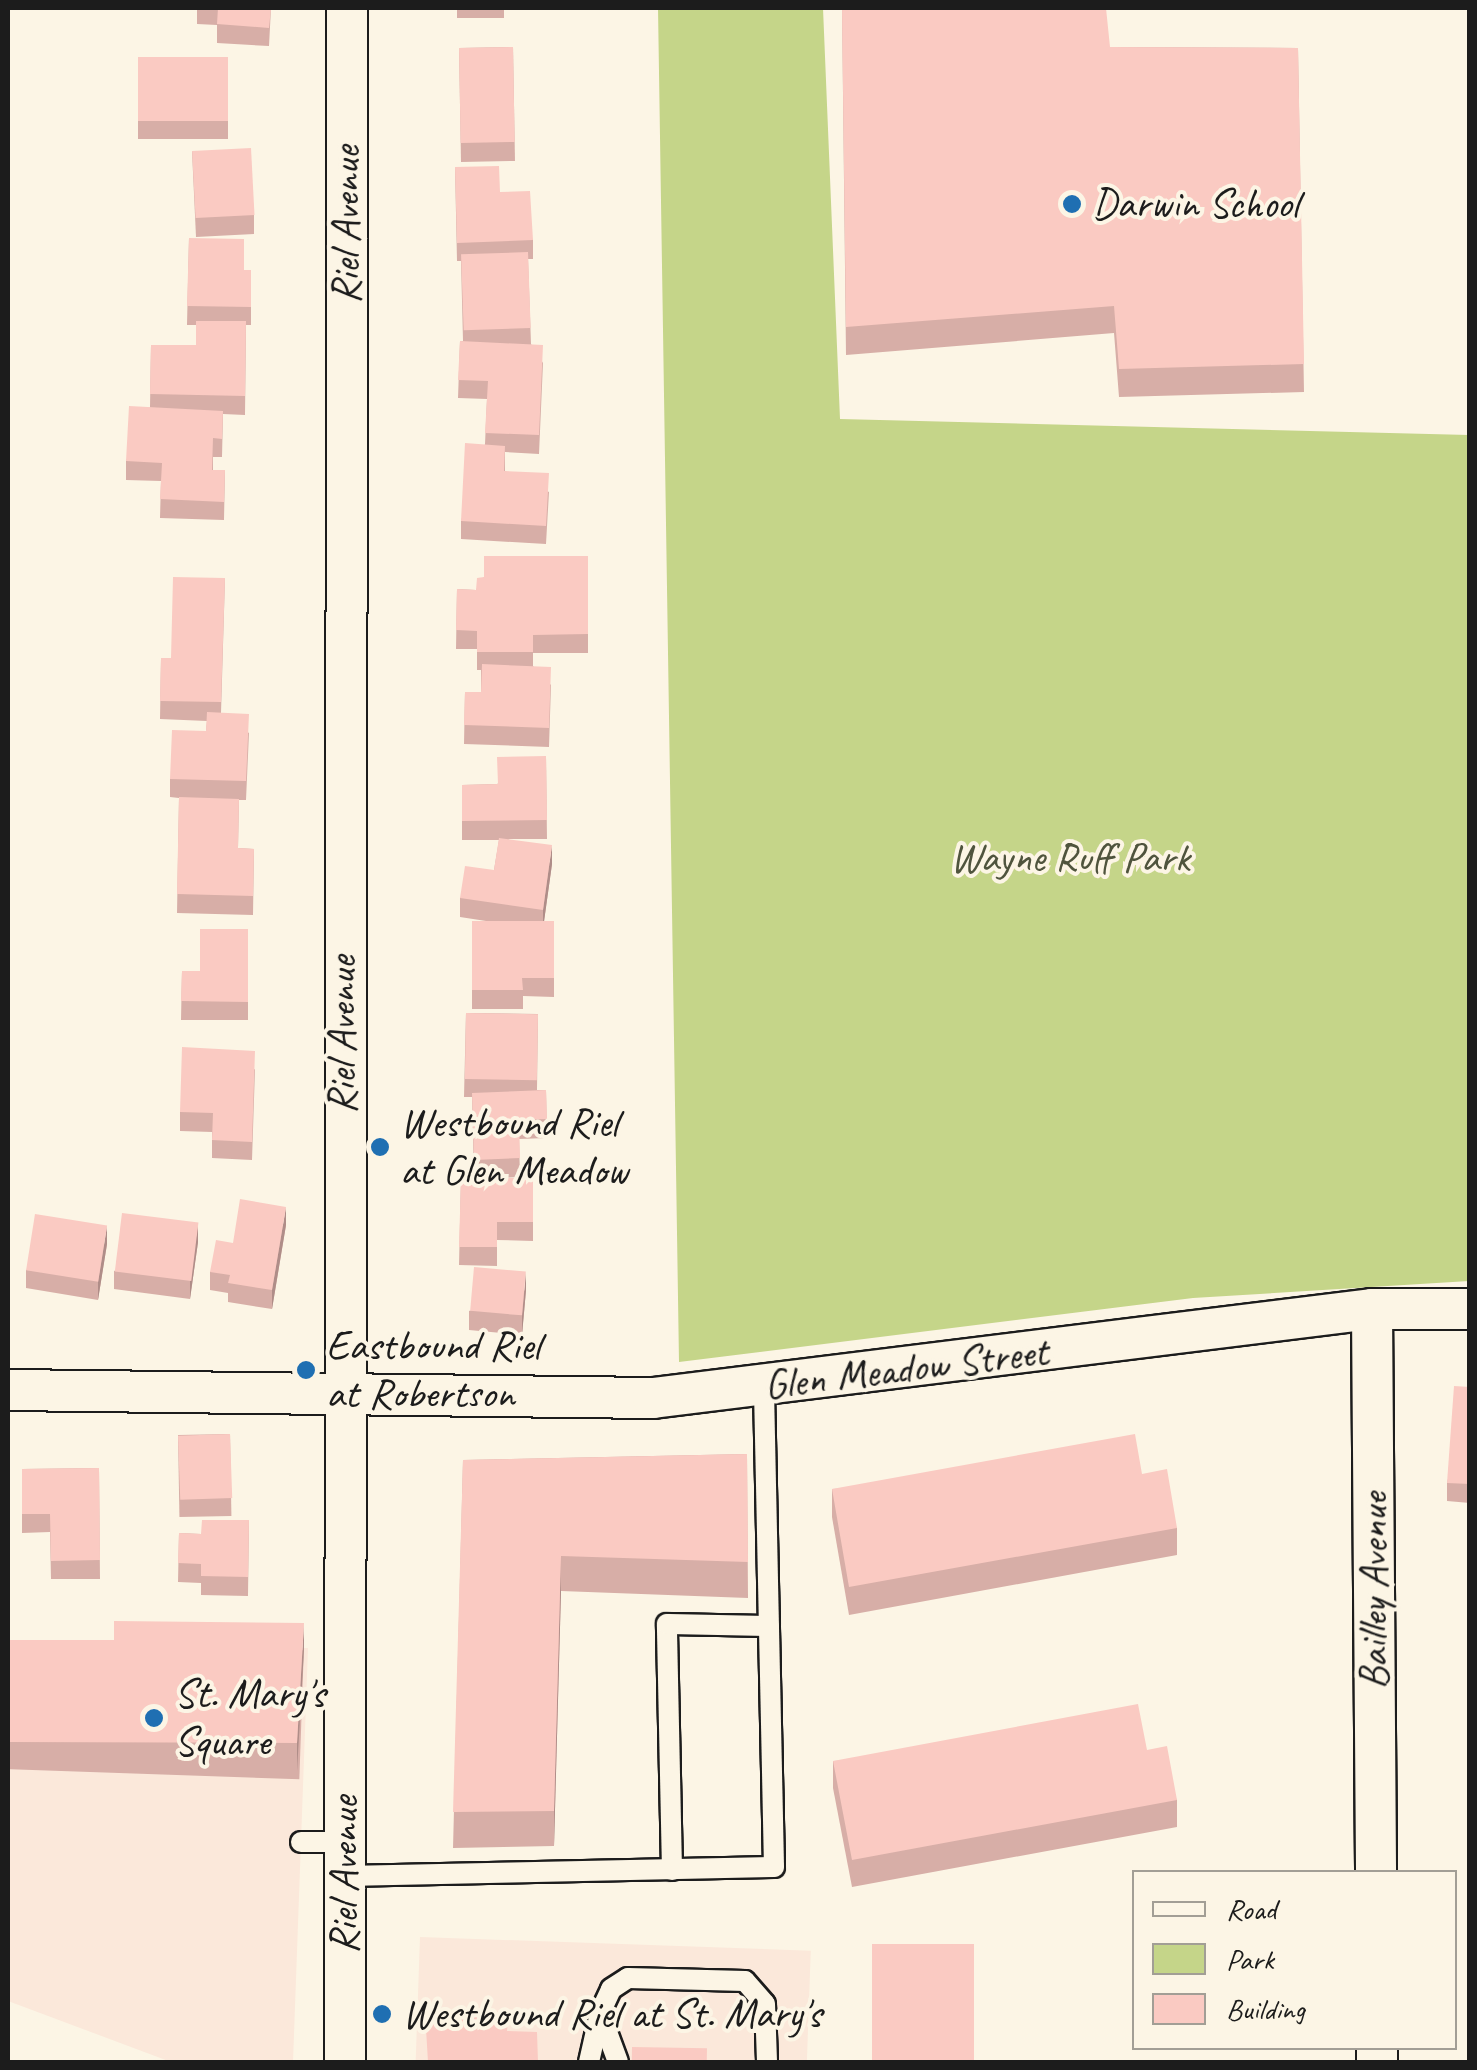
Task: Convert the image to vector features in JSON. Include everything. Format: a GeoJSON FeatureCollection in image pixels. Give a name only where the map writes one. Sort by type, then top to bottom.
{"type":"FeatureCollection","features":[{"type":"Feature","properties":{"kind":"street","name":"Riel Avenue"},"geometry":{"type":"LineString","coordinates":[[345,2062],[341,1390],[347,8]]}},
{"type":"Feature","properties":{"kind":"street","name":"Glen Meadow Street"},"geometry":{"type":"LineString","coordinates":[[8,1390],[341,1390],[653,1398],[764,1388],[1372,1309],[1470,1308]]}},
{"type":"Feature","properties":{"kind":"street","name":"Bailley Avenue"},"geometry":{"type":"LineString","coordinates":[[1372,1309],[1376,1870]]}},
{"type":"Feature","properties":{"kind":"lane"},"geometry":{"type":"LineString","coordinates":[[301,1842],[344,1859],[672,1870],[774,1867],[764,1388]]}},
{"type":"Feature","properties":{"kind":"lane"},"geometry":{"type":"LineString","coordinates":[[672,1870],[667,1624],[769,1626]]}},
{"type":"Feature","properties":{"kind":"lane"},"geometry":{"type":"LineString","coordinates":[[589,2062],[600,2012],[612,1990],[628,1978],[745,1981],[765,2004],[766,2062]]}},
{"type":"Feature","properties":{"kind":"lane"},"geometry":{"type":"LineString","coordinates":[[600,2012],[618,2062]]}},
{"type":"Feature","properties":{"kind":"shaded area"},"geometry":{"type":"Polygon","coordinates":[[[111,1647],[308,1648],[293,2062],[171,2062],[8,2001],[8,1666],[111,1647]]]}},
{"type":"Feature","properties":{"kind":"shaded area"},"geometry":{"type":"Polygon","coordinates":[[[420,1937],[811,1951],[807,2062],[416,2062],[420,1937]]]}},
{"type":"Feature","properties":{"kind":"green space","name":"Wayne Ruff Park"},"geometry":{"type":"Polygon","coordinates":[[[658,8],[823,8],[840,419],[1469,435],[1469,1281],[1193,1298],[679,1362],[658,8]]]}},
{"type":"Feature","properties":{"kind":"building"},"geometry":{"type":"Polygon","coordinates":[[[218,8],[271,8],[269,28],[217,24],[218,8]]]}},
{"type":"Feature","properties":{"kind":"building","name":"Darwin School"},"geometry":{"type":"Polygon","coordinates":[[[842,8],[1106,8],[1110,47],[1298,48],[1304,364],[1119,369],[1114,306],[846,327],[842,8]]]}},
{"type":"Feature","properties":{"kind":"building"},"geometry":{"type":"Polygon","coordinates":[[[513,47],[515,142],[461,143],[459,48],[513,47]]]}},
{"type":"Feature","properties":{"kind":"building"},"geometry":{"type":"Polygon","coordinates":[[[138,57],[228,57],[228,121],[138,121],[138,57]]]}},
{"type":"Feature","properties":{"kind":"building"},"geometry":{"type":"Polygon","coordinates":[[[251,148],[255,215],[196,218],[192,151],[251,148]]]}},
{"type":"Feature","properties":{"kind":"building"},"geometry":{"type":"Polygon","coordinates":[[[499,166],[500,192],[530,191],[533,240],[457,243],[455,167],[499,166]]]}},
{"type":"Feature","properties":{"kind":"building"},"geometry":{"type":"Polygon","coordinates":[[[189,238],[244,239],[244,270],[251,270],[251,307],[187,306],[189,238]]]}},
{"type":"Feature","properties":{"kind":"building"},"geometry":{"type":"Polygon","coordinates":[[[528,252],[531,328],[464,330],[461,254],[528,252]]]}},
{"type":"Feature","properties":{"kind":"building"},"geometry":{"type":"Polygon","coordinates":[[[196,321],[246,321],[245,396],[150,394],[151,345],[196,345],[196,321]]]}},
{"type":"Feature","properties":{"kind":"building"},"geometry":{"type":"Polygon","coordinates":[[[460,341],[543,345],[539,435],[485,433],[488,381],[458,380],[460,341]]]}},
{"type":"Feature","properties":{"kind":"building"},"geometry":{"type":"Polygon","coordinates":[[[129,406],[223,411],[222,439],[213,438],[212,470],[225,470],[224,502],[160,499],[162,463],[126,461],[129,406]]]}},
{"type":"Feature","properties":{"kind":"building"},"geometry":{"type":"Polygon","coordinates":[[[465,443],[505,446],[504,471],[549,473],[546,526],[461,521],[465,443]]]}},
{"type":"Feature","properties":{"kind":"building"},"geometry":{"type":"Polygon","coordinates":[[[484,556],[588,556],[588,634],[533,635],[533,652],[477,652],[477,631],[456,630],[457,589],[476,590],[477,578],[484,577],[484,556]]]}},
{"type":"Feature","properties":{"kind":"building"},"geometry":{"type":"Polygon","coordinates":[[[173,577],[225,578],[221,702],[160,701],[161,658],[171,658],[173,577]]]}},
{"type":"Feature","properties":{"kind":"building"},"geometry":{"type":"Polygon","coordinates":[[[482,664],[551,667],[549,728],[464,725],[465,692],[481,692],[482,664]]]}},
{"type":"Feature","properties":{"kind":"building"},"geometry":{"type":"Polygon","coordinates":[[[207,712],[249,714],[246,781],[170,779],[172,730],[206,731],[207,712]]]}},
{"type":"Feature","properties":{"kind":"building"},"geometry":{"type":"Polygon","coordinates":[[[546,756],[547,820],[462,821],[462,785],[498,784],[497,757],[546,756]]]}},
{"type":"Feature","properties":{"kind":"building"},"geometry":{"type":"Polygon","coordinates":[[[179,797],[239,799],[238,848],[254,849],[253,896],[177,894],[179,797]]]}},
{"type":"Feature","properties":{"kind":"building"},"geometry":{"type":"Polygon","coordinates":[[[499,838],[552,845],[543,910],[460,898],[465,866],[494,870],[499,838]]]}},
{"type":"Feature","properties":{"kind":"building"},"geometry":{"type":"Polygon","coordinates":[[[472,921],[554,921],[554,978],[522,978],[523,990],[472,990],[472,921]]]}},
{"type":"Feature","properties":{"kind":"building"},"geometry":{"type":"Polygon","coordinates":[[[200,929],[248,929],[248,1002],[181,1001],[182,971],[200,971],[200,929]]]}},
{"type":"Feature","properties":{"kind":"building"},"geometry":{"type":"Polygon","coordinates":[[[466,1013],[538,1014],[537,1080],[465,1079],[466,1013]]]}},
{"type":"Feature","properties":{"kind":"building"},"geometry":{"type":"Polygon","coordinates":[[[182,1047],[255,1051],[252,1142],[212,1140],[213,1113],[180,1112],[182,1047]]]}},
{"type":"Feature","properties":{"kind":"building"},"geometry":{"type":"Polygon","coordinates":[[[546,1090],[547,1119],[519,1120],[520,1158],[474,1160],[472,1093],[546,1090]]]}},
{"type":"Feature","properties":{"kind":"building"},"geometry":{"type":"Polygon","coordinates":[[[461,1178],[533,1178],[533,1222],[497,1222],[497,1247],[459,1247],[461,1178]]]}},
{"type":"Feature","properties":{"kind":"building"},"geometry":{"type":"Polygon","coordinates":[[[240,1199],[286,1207],[272,1290],[228,1283],[230,1275],[210,1272],[216,1240],[233,1243],[240,1199]]]}},
{"type":"Feature","properties":{"kind":"building"},"geometry":{"type":"Polygon","coordinates":[[[122,1213],[198,1222],[191,1281],[115,1272],[122,1213]]]}},
{"type":"Feature","properties":{"kind":"building"},"geometry":{"type":"Polygon","coordinates":[[[35,1214],[107,1225],[98,1282],[26,1270],[35,1214]]]}},
{"type":"Feature","properties":{"kind":"building"},"geometry":{"type":"Polygon","coordinates":[[[474,1267],[526,1272],[522,1315],[470,1311],[474,1267]]]}},
{"type":"Feature","properties":{"kind":"building"},"geometry":{"type":"Polygon","coordinates":[[[1454,1386],[1470,1387],[1470,1484],[1447,1483],[1454,1386]]]}},
{"type":"Feature","properties":{"kind":"building"},"geometry":{"type":"Polygon","coordinates":[[[230,1434],[232,1498],[180,1500],[178,1436],[230,1434]]]}},
{"type":"Feature","properties":{"kind":"building"},"geometry":{"type":"Polygon","coordinates":[[[1135,1434],[1142,1474],[1167,1469],[1177,1528],[849,1587],[832,1489],[1135,1434]]]}},
{"type":"Feature","properties":{"kind":"building"},"geometry":{"type":"Polygon","coordinates":[[[747,1454],[748,1562],[561,1556],[554,1811],[453,1812],[463,1460],[747,1454]]]}},
{"type":"Feature","properties":{"kind":"building"},"geometry":{"type":"Polygon","coordinates":[[[99,1468],[100,1560],[51,1561],[50,1514],[22,1514],[22,1469],[99,1468]]]}},
{"type":"Feature","properties":{"kind":"building"},"geometry":{"type":"Polygon","coordinates":[[[202,1520],[249,1520],[248,1577],[201,1576],[201,1564],[178,1563],[179,1533],[201,1534],[202,1520]]]}},
{"type":"Feature","properties":{"kind":"building","name":"St. Mary's Square"},"geometry":{"type":"Polygon","coordinates":[[[114,1621],[304,1623],[297,1743],[8,1742],[8,1640],[114,1640],[114,1621]]]}},
{"type":"Feature","properties":{"kind":"building"},"geometry":{"type":"Polygon","coordinates":[[[1138,1704],[1147,1750],[1167,1746],[1177,1800],[852,1860],[833,1761],[1138,1704]]]}},
{"type":"Feature","properties":{"kind":"building"},"geometry":{"type":"Polygon","coordinates":[[[872,1944],[974,1944],[974,2062],[872,2062],[872,1944]]]}},
{"type":"Feature","properties":{"kind":"building"},"geometry":{"type":"Polygon","coordinates":[[[509,2011],[507,2031],[537,2032],[538,2062],[428,2062],[425,2012],[509,2011]]]}},
{"type":"Feature","properties":{"kind":"building"},"geometry":{"type":"Polygon","coordinates":[[[632,2047],[707,2048],[707,2062],[632,2062],[632,2047]]]}},
{"type":"Feature","properties":{"kind":"place","name":"Darwin School"},"geometry":{"type":"Point","coordinates":[1072,204]}},
{"type":"Feature","properties":{"kind":"place","name":"Westbound Riel at Glen Meadow"},"geometry":{"type":"Point","coordinates":[380,1147]}},
{"type":"Feature","properties":{"kind":"place","name":"Eastbound Riel at Robertson"},"geometry":{"type":"Point","coordinates":[306,1370]}},
{"type":"Feature","properties":{"kind":"place","name":"St. Mary's Square"},"geometry":{"type":"Point","coordinates":[154,1718]}},
{"type":"Feature","properties":{"kind":"place","name":"Westbound Riel at St. Mary's"},"geometry":{"type":"Point","coordinates":[382,2014]}}]}
